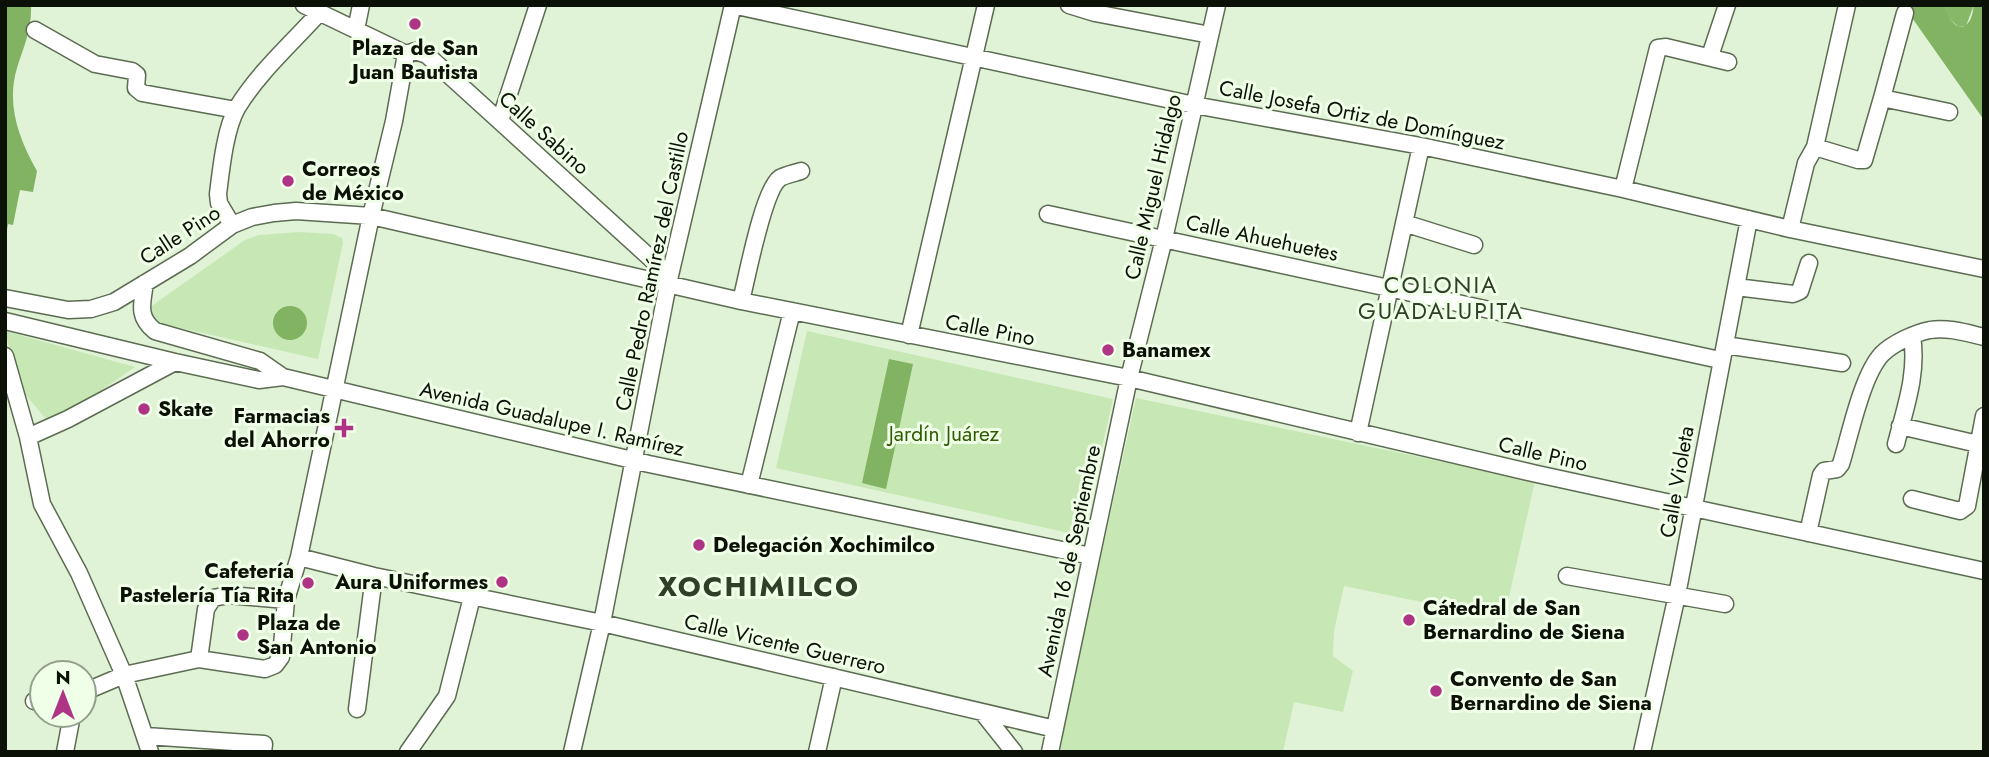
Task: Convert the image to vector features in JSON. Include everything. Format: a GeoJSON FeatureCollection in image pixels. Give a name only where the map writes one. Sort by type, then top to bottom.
{"type":"FeatureCollection","features":[{"type":"Feature","properties":{"kind":"street","name":"Calle Sabino"},"geometry":{"type":"LineString","coordinates":[[304,5],[406,54],[415,51],[427,55],[669,280]]}},
{"type":"Feature","properties":{"kind":"street"},"geometry":{"type":"LineString","coordinates":[[356,30],[361,5]]}},
{"type":"Feature","properties":{"kind":"street"},"geometry":{"type":"LineString","coordinates":[[500,121],[538,5]]}},
{"type":"Feature","properties":{"kind":"street","name":"Calle Josefa Ortiz de Domínguez"},"geometry":{"type":"LineString","coordinates":[[733,5],[1194,104],[1421,146],[1623,189],[1790,229],[1984,269]]}},
{"type":"Feature","properties":{"kind":"street","name":"Calle Pedro Ramírez del Castillo"},"geometry":{"type":"LineString","coordinates":[[572,752],[602,622],[669,280],[733,5]]}},
{"type":"Feature","properties":{"kind":"street"},"geometry":{"type":"LineString","coordinates":[[909,335],[986,5]]}},
{"type":"Feature","properties":{"kind":"street"},"geometry":{"type":"LineString","coordinates":[[1069,5],[1210,35]]}},
{"type":"Feature","properties":{"kind":"street","name":"Calle Miguel Hidalgo"},"geometry":{"type":"LineString","coordinates":[[1129,378],[1164,239],[1217,5]]}},
{"type":"Feature","properties":{"kind":"street"},"geometry":{"type":"LineString","coordinates":[[1710,56],[1727,5]]}},
{"type":"Feature","properties":{"kind":"street"},"geometry":{"type":"LineString","coordinates":[[1790,229],[1806,163],[1815,147],[1847,5]]}},
{"type":"Feature","properties":{"kind":"street"},"geometry":{"type":"LineString","coordinates":[[232,225],[219,203],[218,194],[236,110],[254,84],[319,13]]}},
{"type":"Feature","properties":{"kind":"street"},"geometry":{"type":"LineString","coordinates":[[1815,147],[1864,160],[1905,13]]}},
{"type":"Feature","properties":{"kind":"street"},"geometry":{"type":"LineString","coordinates":[[35,30],[64,49],[95,64],[132,71],[136,75],[136,88],[142,93],[236,110]]}},
{"type":"Feature","properties":{"kind":"street"},"geometry":{"type":"LineString","coordinates":[[1623,189],[1658,48],[1666,47],[1728,62]]}},
{"type":"Feature","properties":{"kind":"street"},"geometry":{"type":"LineString","coordinates":[[98,684],[199,659],[265,668],[275,665],[281,657],[286,600],[299,557],[371,216],[394,121],[406,54]]}},
{"type":"Feature","properties":{"kind":"street"},"geometry":{"type":"LineString","coordinates":[[1882,98],[1949,112]]}},
{"type":"Feature","properties":{"kind":"street"},"geometry":{"type":"LineString","coordinates":[[1358,433],[1421,146]]}},
{"type":"Feature","properties":{"kind":"street"},"geometry":{"type":"LineString","coordinates":[[741,301],[771,192],[779,178],[801,171]]}},
{"type":"Feature","properties":{"kind":"street","name":"Calle Pino"},"geometry":{"type":"LineString","coordinates":[[5,298],[68,310],[91,309],[114,302],[190,256],[232,225],[252,217],[296,211],[371,216],[669,280],[741,301],[1129,378],[1694,509],[1984,570]]}},
{"type":"Feature","properties":{"kind":"street","name":"Calle Ahuehuetes"},"geometry":{"type":"LineString","coordinates":[[1048,214],[1391,287],[1723,352],[1842,363]]}},
{"type":"Feature","properties":{"kind":"street","name":"Calle Violeta"},"geometry":{"type":"LineString","coordinates":[[1642,752],[1677,595],[1749,219]]}},
{"type":"Feature","properties":{"kind":"street"},"geometry":{"type":"LineString","coordinates":[[1404,223],[1474,246]]}},
{"type":"Feature","properties":{"kind":"street"},"geometry":{"type":"LineString","coordinates":[[1736,286],[1793,294],[1800,291],[1809,263]]}},
{"type":"Feature","properties":{"kind":"street"},"geometry":{"type":"LineString","coordinates":[[145,283],[143,315],[146,324],[155,331],[260,361],[284,377]]}},
{"type":"Feature","properties":{"kind":"street"},"geometry":{"type":"LineString","coordinates":[[749,485],[792,311]]}},
{"type":"Feature","properties":{"kind":"street","name":"Avenida Guadalupe I. Ramírez"},"geometry":{"type":"LineString","coordinates":[[5,321],[259,380],[284,377],[634,460],[1091,556]]}},
{"type":"Feature","properties":{"kind":"street"},"geometry":{"type":"LineString","coordinates":[[1808,533],[1821,475],[1824,471],[1837,469],[1841,464],[1867,378],[1883,353],[1912,336],[1932,330],[1952,330],[1984,337]]}},
{"type":"Feature","properties":{"kind":"street"},"geometry":{"type":"LineString","coordinates":[[1896,444],[1914,374],[1912,336]]}},
{"type":"Feature","properties":{"kind":"street"},"geometry":{"type":"LineString","coordinates":[[5,356],[10,391],[28,437],[42,504],[79,573],[124,676],[148,744],[264,748]]}},
{"type":"Feature","properties":{"kind":"street"},"geometry":{"type":"LineString","coordinates":[[28,437],[68,419],[175,362]]}},
{"type":"Feature","properties":{"kind":"street","name":"Avenida 16 de Septiembre"},"geometry":{"type":"LineString","coordinates":[[1050,752],[1129,378]]}},
{"type":"Feature","properties":{"kind":"street"},"geometry":{"type":"LineString","coordinates":[[1913,499],[1960,511],[1967,506],[1978,481],[1978,444],[1984,416]]}},
{"type":"Feature","properties":{"kind":"street"},"geometry":{"type":"LineString","coordinates":[[1900,426],[1978,444]]}},
{"type":"Feature","properties":{"kind":"street","name":"Calle Vicente Guerrero"},"geometry":{"type":"LineString","coordinates":[[299,557],[374,576],[602,622],[1055,729]]}},
{"type":"Feature","properties":{"kind":"street"},"geometry":{"type":"LineString","coordinates":[[357,709],[374,576]]}},
{"type":"Feature","properties":{"kind":"street"},"geometry":{"type":"LineString","coordinates":[[1567,576],[1725,604]]}},
{"type":"Feature","properties":{"kind":"street"},"geometry":{"type":"LineString","coordinates":[[199,659],[206,609],[213,598],[229,594],[286,600]]}},
{"type":"Feature","properties":{"kind":"street"},"geometry":{"type":"LineString","coordinates":[[408,752],[447,696],[472,597]]}},
{"type":"Feature","properties":{"kind":"street"},"geometry":{"type":"LineString","coordinates":[[817,752],[834,677]]}},
{"type":"Feature","properties":{"kind":"street"},"geometry":{"type":"LineString","coordinates":[[983,713],[1014,752]]}},
{"type":"Feature","properties":{"kind":"street"},"geometry":{"type":"LineString","coordinates":[[65,752],[69,729]]}},
{"type":"Feature","properties":{"kind":"green space"},"geometry":{"type":"Polygon","coordinates":[[[299,232],[333,234],[342,238],[343,243],[318,359],[150,319],[150,307],[245,240],[259,235],[299,232]]]}},
{"type":"Feature","properties":{"kind":"green space"},"geometry":{"type":"Polygon","coordinates":[[[5,331],[135,367],[51,425],[19,387],[5,331]]]}},
{"type":"Feature","properties":{"kind":"green space","name":"Jardín Juárez"},"geometry":{"type":"Polygon","coordinates":[[[807,331],[1113,399],[1082,536],[776,468],[807,331]]]}},
{"type":"Feature","properties":{"kind":"green space"},"geometry":{"type":"Polygon","coordinates":[[[1136,398],[1535,481],[1504,619],[1344,586],[1334,631],[1333,656],[1353,671],[1343,712],[1294,702],[1283,752],[1058,752],[1136,398]]]}},
{"type":"Feature","properties":{"kind":"shaded area"},"geometry":{"type":"Polygon","coordinates":[[[5,5],[31,5],[29,30],[17,68],[13,95],[20,134],[37,171],[33,192],[20,190],[13,225],[8,224],[7,230],[5,229],[5,5]]]}},
{"type":"Feature","properties":{"kind":"shaded area"},"geometry":{"type":"Polygon","coordinates":[[[1903,5],[1945,5],[1950,18],[1960,27],[1969,21],[1974,5],[1984,5],[1984,120],[1903,5]]]}},
{"type":"Feature","properties":{"kind":"shaded area"},"geometry":{"type":"Polygon","coordinates":[[[1945,5],[1974,5],[1966,26],[1959,27],[1951,20],[1945,5]]]}},
{"type":"Feature","properties":{"kind":"shaded area"},"geometry":{"type":"Polygon","coordinates":[[[290,306],[302,311],[307,323],[302,335],[290,340],[278,335],[273,323],[278,311],[290,306]]]}},
{"type":"Feature","properties":{"kind":"shaded area"},"geometry":{"type":"Polygon","coordinates":[[[889,359],[913,364],[886,489],[862,483],[889,359]]]}},
{"type":"Feature","properties":{"kind":"place","name":"Plaza de San Juan Bautista"},"geometry":{"type":"Point","coordinates":[415,24]}},
{"type":"Feature","properties":{"kind":"place","name":"Correos de México"},"geometry":{"type":"Point","coordinates":[288,181]}},
{"type":"Feature","properties":{"kind":"place","name":"Banamex"},"geometry":{"type":"Point","coordinates":[1108,350]}},
{"type":"Feature","properties":{"kind":"place","name":"Skate"},"geometry":{"type":"Point","coordinates":[144,409]}},
{"type":"Feature","properties":{"kind":"place","name":"Farmacias del Ahorro"},"geometry":{"type":"Point","coordinates":[344,428]}},
{"type":"Feature","properties":{"kind":"place","name":"Delegación Xochimilco"},"geometry":{"type":"Point","coordinates":[699,545]}},
{"type":"Feature","properties":{"kind":"place","name":"Aura Uniformes"},"geometry":{"type":"Point","coordinates":[502,582]}},
{"type":"Feature","properties":{"kind":"place","name":"Cafetería Pastelería Tía Rita"},"geometry":{"type":"Point","coordinates":[308,583]}},
{"type":"Feature","properties":{"kind":"place","name":"Cátedral de San Bernardino de Siena"},"geometry":{"type":"Point","coordinates":[1409,620]}},
{"type":"Feature","properties":{"kind":"place","name":"Plaza de San Antonio"},"geometry":{"type":"Point","coordinates":[243,635]}},
{"type":"Feature","properties":{"kind":"place","name":"Convento de San Bernardino de Siena"},"geometry":{"type":"Point","coordinates":[1436,691]}},
{"type":"Feature","properties":{"kind":"district","name":"COLONIA GUADALUPITA"},"geometry":{"type":"Point","coordinates":[1441,298]}},
{"type":"Feature","properties":{"kind":"district","name":"XOCHIMILCO"},"geometry":{"type":"Point","coordinates":[759,586]}}]}
